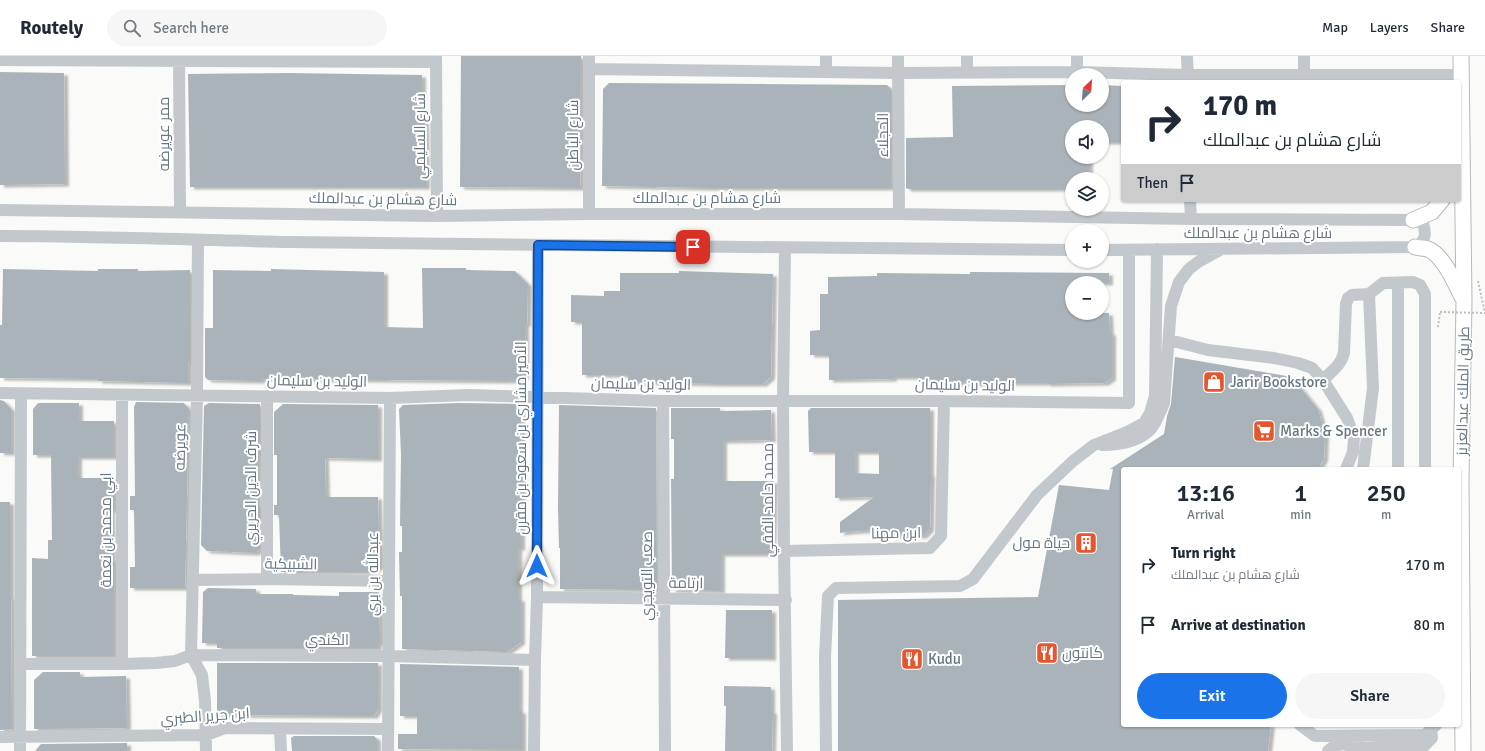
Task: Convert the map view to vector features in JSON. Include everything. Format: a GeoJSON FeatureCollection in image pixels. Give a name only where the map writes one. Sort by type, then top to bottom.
{"type":"FeatureCollection","features":[{"type":"Feature","properties":{"kind":"main road","name":"طريق الملك عبدالعزيز"},"geometry":{"type":"LineString","coordinates":[[1461,56],[1461,80]]}},
{"type":"Feature","properties":{"kind":"main road","name":"طريق الملك عبدالعزيز"},"geometry":{"type":"LineString","coordinates":[[1460,467],[1464,301],[1461,199]]}},
{"type":"Feature","properties":{"kind":"main road"},"geometry":{"type":"LineString","coordinates":[[1413,220],[1432,212],[1440,202]]}},
{"type":"Feature","properties":{"kind":"main road"},"geometry":{"type":"LineString","coordinates":[[1415,247],[1427,249],[1436,255],[1454,281],[1464,301]]}},
{"type":"Feature","properties":{"kind":"main road","name":"طريق الملك عبدالعزيز"},"geometry":{"type":"LineString","coordinates":[[1461,566],[1461,687],[1463,751]]}},
{"type":"Feature","properties":{"kind":"street","name":"شارع الباطن"},"geometry":{"type":"LineString","coordinates":[[589,56],[589,214]]}},
{"type":"Feature","properties":{"kind":"street"},"geometry":{"type":"LineString","coordinates":[[826,56],[826,72]]}},
{"type":"Feature","properties":{"kind":"street","name":"الحجلاء"},"geometry":{"type":"LineString","coordinates":[[898,56],[899,214]]}},
{"type":"Feature","properties":{"kind":"street"},"geometry":{"type":"LineString","coordinates":[[966,72],[967,56]]}},
{"type":"Feature","properties":{"kind":"street"},"geometry":{"type":"LineString","coordinates":[[1077,56],[1077,68]]}},
{"type":"Feature","properties":{"kind":"street"},"geometry":{"type":"LineString","coordinates":[[1187,56],[1188,78]]}},
{"type":"Feature","properties":{"kind":"street"},"geometry":{"type":"LineString","coordinates":[[1304,56],[1304,74]]}},
{"type":"Feature","properties":{"kind":"street"},"geometry":{"type":"LineString","coordinates":[[0,60],[65,58],[436,59]]}},
{"type":"Feature","properties":{"kind":"street","name":"ممر عويرضه"},"geometry":{"type":"LineString","coordinates":[[179,59],[180,212]]}},
{"type":"Feature","properties":{"kind":"street","name":"شارع السليمي"},"geometry":{"type":"LineString","coordinates":[[436,59],[437,216]]}},
{"type":"Feature","properties":{"kind":"street"},"geometry":{"type":"LineString","coordinates":[[589,69],[898,73],[1065,72]]}},
{"type":"Feature","properties":{"kind":"street"},"geometry":{"type":"LineString","coordinates":[[1109,74],[1188,78],[1304,74],[1461,75]]}},
{"type":"Feature","properties":{"kind":"street"},"geometry":{"type":"LineString","coordinates":[[1190,202],[1191,219]]}},
{"type":"Feature","properties":{"kind":"street","name":"شارع هشام بن عبدالملك"},"geometry":{"type":"LineString","coordinates":[[0,210],[437,216],[589,214],[899,214],[1191,219],[1413,220]]}},
{"type":"Feature","properties":{"kind":"street"},"geometry":{"type":"LineString","coordinates":[[1413,220],[1423,224],[1426,231],[1425,238],[1415,247]]}},
{"type":"Feature","properties":{"kind":"street"},"geometry":{"type":"LineString","coordinates":[[0,236],[81,236],[198,240],[538,245],[1065,250]]}},
{"type":"Feature","properties":{"kind":"street","name":"عويرضه"},"geometry":{"type":"LineString","coordinates":[[191,655],[194,580],[198,240]]}},
{"type":"Feature","properties":{"kind":"street","name":"الأمير مشاري بن سعود بن مقرن"},"geometry":{"type":"LineString","coordinates":[[534,751],[534,660],[537,597],[538,245]]}},
{"type":"Feature","properties":{"kind":"street","name":"شارع هشام بن عبدالملك"},"geometry":{"type":"LineString","coordinates":[[1109,250],[1415,247]]}},
{"type":"Feature","properties":{"kind":"street","name":"محمد حامد الفقي"},"geometry":{"type":"LineString","coordinates":[[785,248],[784,551],[786,600],[787,751]]}},
{"type":"Feature","properties":{"kind":"street"},"geometry":{"type":"LineString","coordinates":[[826,751],[825,657],[828,596],[836,588],[960,586],[973,579],[1037,495],[1073,461],[1094,445],[1144,423],[1150,413],[1155,396],[1157,249]]}},
{"type":"Feature","properties":{"kind":"street","name":"الوليد بن سليمان"},"geometry":{"type":"LineString","coordinates":[[0,393],[390,398],[468,396],[663,401],[944,401],[1129,403],[1129,250]]}},
{"type":"Feature","properties":{"kind":"street"},"geometry":{"type":"LineString","coordinates":[[1094,445],[1117,445],[1140,437],[1151,429],[1158,418],[1164,403],[1171,306],[1179,282],[1189,269],[1222,250]]}},
{"type":"Feature","properties":{"kind":"street"},"geometry":{"type":"LineString","coordinates":[[1323,380],[1339,365],[1343,359],[1346,304],[1348,298],[1352,295],[1368,294],[1384,283],[1413,282],[1420,285],[1425,294],[1426,467]]}},
{"type":"Feature","properties":{"kind":"street"},"geometry":{"type":"LineString","coordinates":[[1398,283],[1398,467]]}},
{"type":"Feature","properties":{"kind":"street"},"geometry":{"type":"LineString","coordinates":[[1363,467],[1373,388],[1368,294]]}},
{"type":"Feature","properties":{"kind":"street"},"geometry":{"type":"LineString","coordinates":[[1168,340],[1208,350],[1274,358],[1298,363],[1312,368],[1323,380],[1347,418],[1354,437],[1354,452],[1347,467]]}},
{"type":"Feature","properties":{"kind":"street"},"geometry":{"type":"LineString","coordinates":[[20,751],[21,394]]}},
{"type":"Feature","properties":{"kind":"street","name":"ابي محمد بن نعمة"},"geometry":{"type":"LineString","coordinates":[[122,395],[122,664]]}},
{"type":"Feature","properties":{"kind":"street","name":"شرف الدين الحريري"},"geometry":{"type":"LineString","coordinates":[[266,579],[267,396]]}},
{"type":"Feature","properties":{"kind":"street","name":"عبدالله بن بري"},"geometry":{"type":"LineString","coordinates":[[388,751],[390,398]]}},
{"type":"Feature","properties":{"kind":"street","name":"صعب التويجري"},"geometry":{"type":"LineString","coordinates":[[663,401],[665,751]]}},
{"type":"Feature","properties":{"kind":"street","name":"ابن مهنا"},"geometry":{"type":"LineString","coordinates":[[784,551],[930,548],[941,536],[944,401]]}},
{"type":"Feature","properties":{"kind":"street","name":"الشبيكية"},"geometry":{"type":"LineString","coordinates":[[194,580],[266,579],[389,581]]}},
{"type":"Feature","properties":{"kind":"street","name":"ارتامة"},"geometry":{"type":"LineString","coordinates":[[537,597],[786,600]]}},
{"type":"Feature","properties":{"kind":"street"},"geometry":{"type":"LineString","coordinates":[[191,655],[202,675],[205,701],[206,751]]}},
{"type":"Feature","properties":{"kind":"street","name":"الكندي"},"geometry":{"type":"LineString","coordinates":[[20,664],[122,664],[176,662],[191,655],[388,656],[534,660]]}},
{"type":"Feature","properties":{"kind":"street"},"geometry":{"type":"LineString","coordinates":[[1303,727],[1315,736],[1425,735],[1434,727]]}},
{"type":"Feature","properties":{"kind":"street"},"geometry":{"type":"LineString","coordinates":[[1328,751],[1333,747],[1342,744],[1365,748],[1424,746],[1432,738],[1434,727]]}},
{"type":"Feature","properties":{"kind":"street","name":"ابن جرير الطبري"},"geometry":{"type":"LineString","coordinates":[[0,737],[206,735],[225,728],[388,729]]}},
{"type":"Feature","properties":{"kind":"street"},"geometry":{"type":"LineString","coordinates":[[280,729],[281,751]]}},
{"type":"Feature","properties":{"kind":"path"},"geometry":{"type":"LineString","coordinates":[[1440,312],[1485,313],[1478,278]]}},
{"type":"Feature","properties":{"kind":"building"},"geometry":{"type":"Polygon","coordinates":[[[461,56],[581,56],[580,188],[460,187],[461,56]]]}},
{"type":"Feature","properties":{"kind":"building"},"geometry":{"type":"Polygon","coordinates":[[[0,72],[64,73],[65,184],[0,185],[0,72]]]}},
{"type":"Feature","properties":{"kind":"building"},"geometry":{"type":"Polygon","coordinates":[[[288,73],[422,75],[422,121],[425,121],[426,187],[190,187],[188,74],[288,73]]]}},
{"type":"Feature","properties":{"kind":"building"},"geometry":{"type":"Polygon","coordinates":[[[609,83],[887,85],[891,89],[891,188],[708,188],[602,186],[603,89],[609,83]]]}},
{"type":"Feature","properties":{"kind":"building"},"geometry":{"type":"Polygon","coordinates":[[[1065,85],[1065,112],[1109,112],[1109,85],[1121,86],[1121,142],[1109,142],[1109,120],[1065,120],[1065,164],[1089,164],[1089,172],[1065,172],[1065,189],[906,188],[906,138],[953,137],[952,86],[1065,85]]]}},
{"type":"Feature","properties":{"kind":"building"},"geometry":{"type":"Polygon","coordinates":[[[422,268],[466,268],[466,270],[515,271],[528,284],[527,324],[525,324],[525,376],[519,381],[261,379],[261,381],[208,380],[205,377],[205,328],[213,328],[213,270],[271,271],[271,269],[384,272],[384,327],[423,328],[422,268]]]}},
{"type":"Feature","properties":{"kind":"building"},"geometry":{"type":"Polygon","coordinates":[[[3,269],[98,271],[98,269],[138,269],[138,271],[190,270],[190,365],[188,363],[188,383],[98,381],[98,379],[0,378],[0,325],[2,325],[3,269]]]}},
{"type":"Feature","properties":{"kind":"building"},"geometry":{"type":"Polygon","coordinates":[[[679,271],[773,274],[771,377],[763,384],[718,384],[628,382],[628,375],[582,375],[582,322],[571,322],[571,295],[604,296],[604,291],[620,291],[620,273],[679,273],[679,271]]]}},
{"type":"Feature","properties":{"kind":"building"},"geometry":{"type":"Polygon","coordinates":[[[970,272],[1109,273],[1109,276],[1065,276],[1065,320],[1109,320],[1109,313],[1110,333],[1112,333],[1112,378],[1105,383],[1047,384],[920,383],[920,377],[829,380],[829,355],[810,355],[810,331],[820,330],[820,294],[828,294],[828,277],[877,276],[877,273],[970,274],[970,272]]]}},
{"type":"Feature","properties":{"kind":"building","name":"حياة مول"},"geometry":{"type":"Polygon","coordinates":[[[1175,357],[1292,377],[1318,409],[1325,434],[1324,459],[1319,467],[1121,467],[1121,727],[1271,727],[1268,751],[838,751],[838,600],[1038,597],[1059,485],[1109,490],[1113,469],[1110,469],[1164,434],[1171,404],[1175,357]]]}},
{"type":"Feature","properties":{"kind":"building"},"geometry":{"type":"Polygon","coordinates":[[[0,400],[4,401],[11,409],[11,453],[0,453],[0,400]]]}},
{"type":"Feature","properties":{"kind":"building"},"geometry":{"type":"Polygon","coordinates":[[[136,402],[184,403],[189,409],[185,588],[130,588],[130,567],[135,567],[134,510],[130,510],[130,496],[135,496],[134,407],[136,402]]]}},
{"type":"Feature","properties":{"kind":"building"},"geometry":{"type":"Polygon","coordinates":[[[38,403],[79,403],[79,421],[114,421],[114,457],[78,457],[78,478],[114,478],[114,510],[111,510],[112,560],[114,560],[114,656],[32,656],[32,558],[48,559],[48,540],[52,540],[51,455],[33,455],[33,409],[38,403]]]}},
{"type":"Feature","properties":{"kind":"building"},"geometry":{"type":"Polygon","coordinates":[[[209,403],[260,404],[260,455],[258,455],[257,505],[260,505],[260,549],[255,553],[207,551],[201,545],[204,406],[209,403]]]}},
{"type":"Feature","properties":{"kind":"building"},"geometry":{"type":"Polygon","coordinates":[[[459,403],[521,404],[522,505],[521,548],[518,548],[518,599],[521,599],[521,642],[507,652],[402,649],[402,596],[400,596],[399,552],[402,552],[402,526],[400,526],[401,455],[399,409],[403,405],[459,403]]]}},
{"type":"Feature","properties":{"kind":"building"},"geometry":{"type":"Polygon","coordinates":[[[283,404],[378,405],[378,459],[325,458],[326,497],[378,497],[380,566],[372,572],[281,572],[279,515],[274,515],[274,505],[277,505],[277,455],[274,455],[274,412],[283,404]]]}},
{"type":"Feature","properties":{"kind":"building"},"geometry":{"type":"Polygon","coordinates":[[[559,405],[656,408],[657,590],[560,589],[558,508],[559,405]]]}},
{"type":"Feature","properties":{"kind":"building"},"geometry":{"type":"Polygon","coordinates":[[[671,408],[720,408],[720,411],[771,410],[772,440],[723,441],[723,479],[725,479],[725,481],[774,481],[772,554],[721,554],[721,591],[672,590],[671,479],[674,479],[674,439],[671,439],[671,408]]]}},
{"type":"Feature","properties":{"kind":"building"},"geometry":{"type":"Polygon","coordinates":[[[811,408],[930,408],[930,529],[923,536],[875,536],[875,530],[840,533],[840,522],[874,497],[835,498],[835,452],[809,452],[808,411],[811,408]],[[855,452],[855,473],[879,474],[879,452],[855,452]]]}},
{"type":"Feature","properties":{"kind":"building"},"geometry":{"type":"Polygon","coordinates":[[[0,502],[10,502],[12,729],[0,730],[0,502]]]}},
{"type":"Feature","properties":{"kind":"building"},"geometry":{"type":"Polygon","coordinates":[[[208,588],[256,589],[256,594],[293,595],[339,596],[339,592],[379,592],[380,643],[378,643],[378,648],[217,648],[217,643],[202,643],[203,592],[208,588]]]}},
{"type":"Feature","properties":{"kind":"building"},"geometry":{"type":"Polygon","coordinates":[[[726,610],[772,610],[772,658],[725,658],[726,610]]]}},
{"type":"Feature","properties":{"kind":"building"},"geometry":{"type":"Polygon","coordinates":[[[217,663],[378,663],[378,709],[374,716],[217,715],[217,663]]]}},
{"type":"Feature","properties":{"kind":"building"},"geometry":{"type":"Polygon","coordinates":[[[400,664],[519,667],[519,711],[522,711],[522,750],[398,749],[398,734],[417,734],[417,716],[400,716],[400,664]]]}},
{"type":"Feature","properties":{"kind":"building"},"geometry":{"type":"Polygon","coordinates":[[[43,672],[80,672],[80,677],[126,676],[127,728],[34,729],[34,680],[43,672]]]}},
{"type":"Feature","properties":{"kind":"building"},"geometry":{"type":"Polygon","coordinates":[[[724,686],[771,687],[771,711],[773,711],[772,751],[725,751],[726,706],[724,706],[724,686]]]}},
{"type":"Feature","properties":{"kind":"building"},"geometry":{"type":"Polygon","coordinates":[[[294,736],[374,736],[377,739],[377,751],[292,751],[291,738],[294,736]]]}},
{"type":"Feature","properties":{"kind":"building"},"geometry":{"type":"Polygon","coordinates":[[[127,743],[127,751],[35,751],[41,744],[127,743]]]}},
{"type":"Feature","properties":{"kind":"place","name":"Jarir Bookstore"},"geometry":{"type":"Point","coordinates":[1214,382]}},
{"type":"Feature","properties":{"kind":"place","name":"Marks & Spencer"},"geometry":{"type":"Point","coordinates":[1264,431]}},
{"type":"Feature","properties":{"kind":"place","name":"حياة مول"},"geometry":{"type":"Point","coordinates":[1086,543]}},
{"type":"Feature","properties":{"kind":"place","name":"كانتون"},"geometry":{"type":"Point","coordinates":[1047,653]}},
{"type":"Feature","properties":{"kind":"place","name":"Kudu"},"geometry":{"type":"Point","coordinates":[912,659]}},
{"type":"Feature","properties":{"kind":"route"},"geometry":{"type":"LineString","coordinates":[[537,566],[538,245],[693,247]]}}]}
